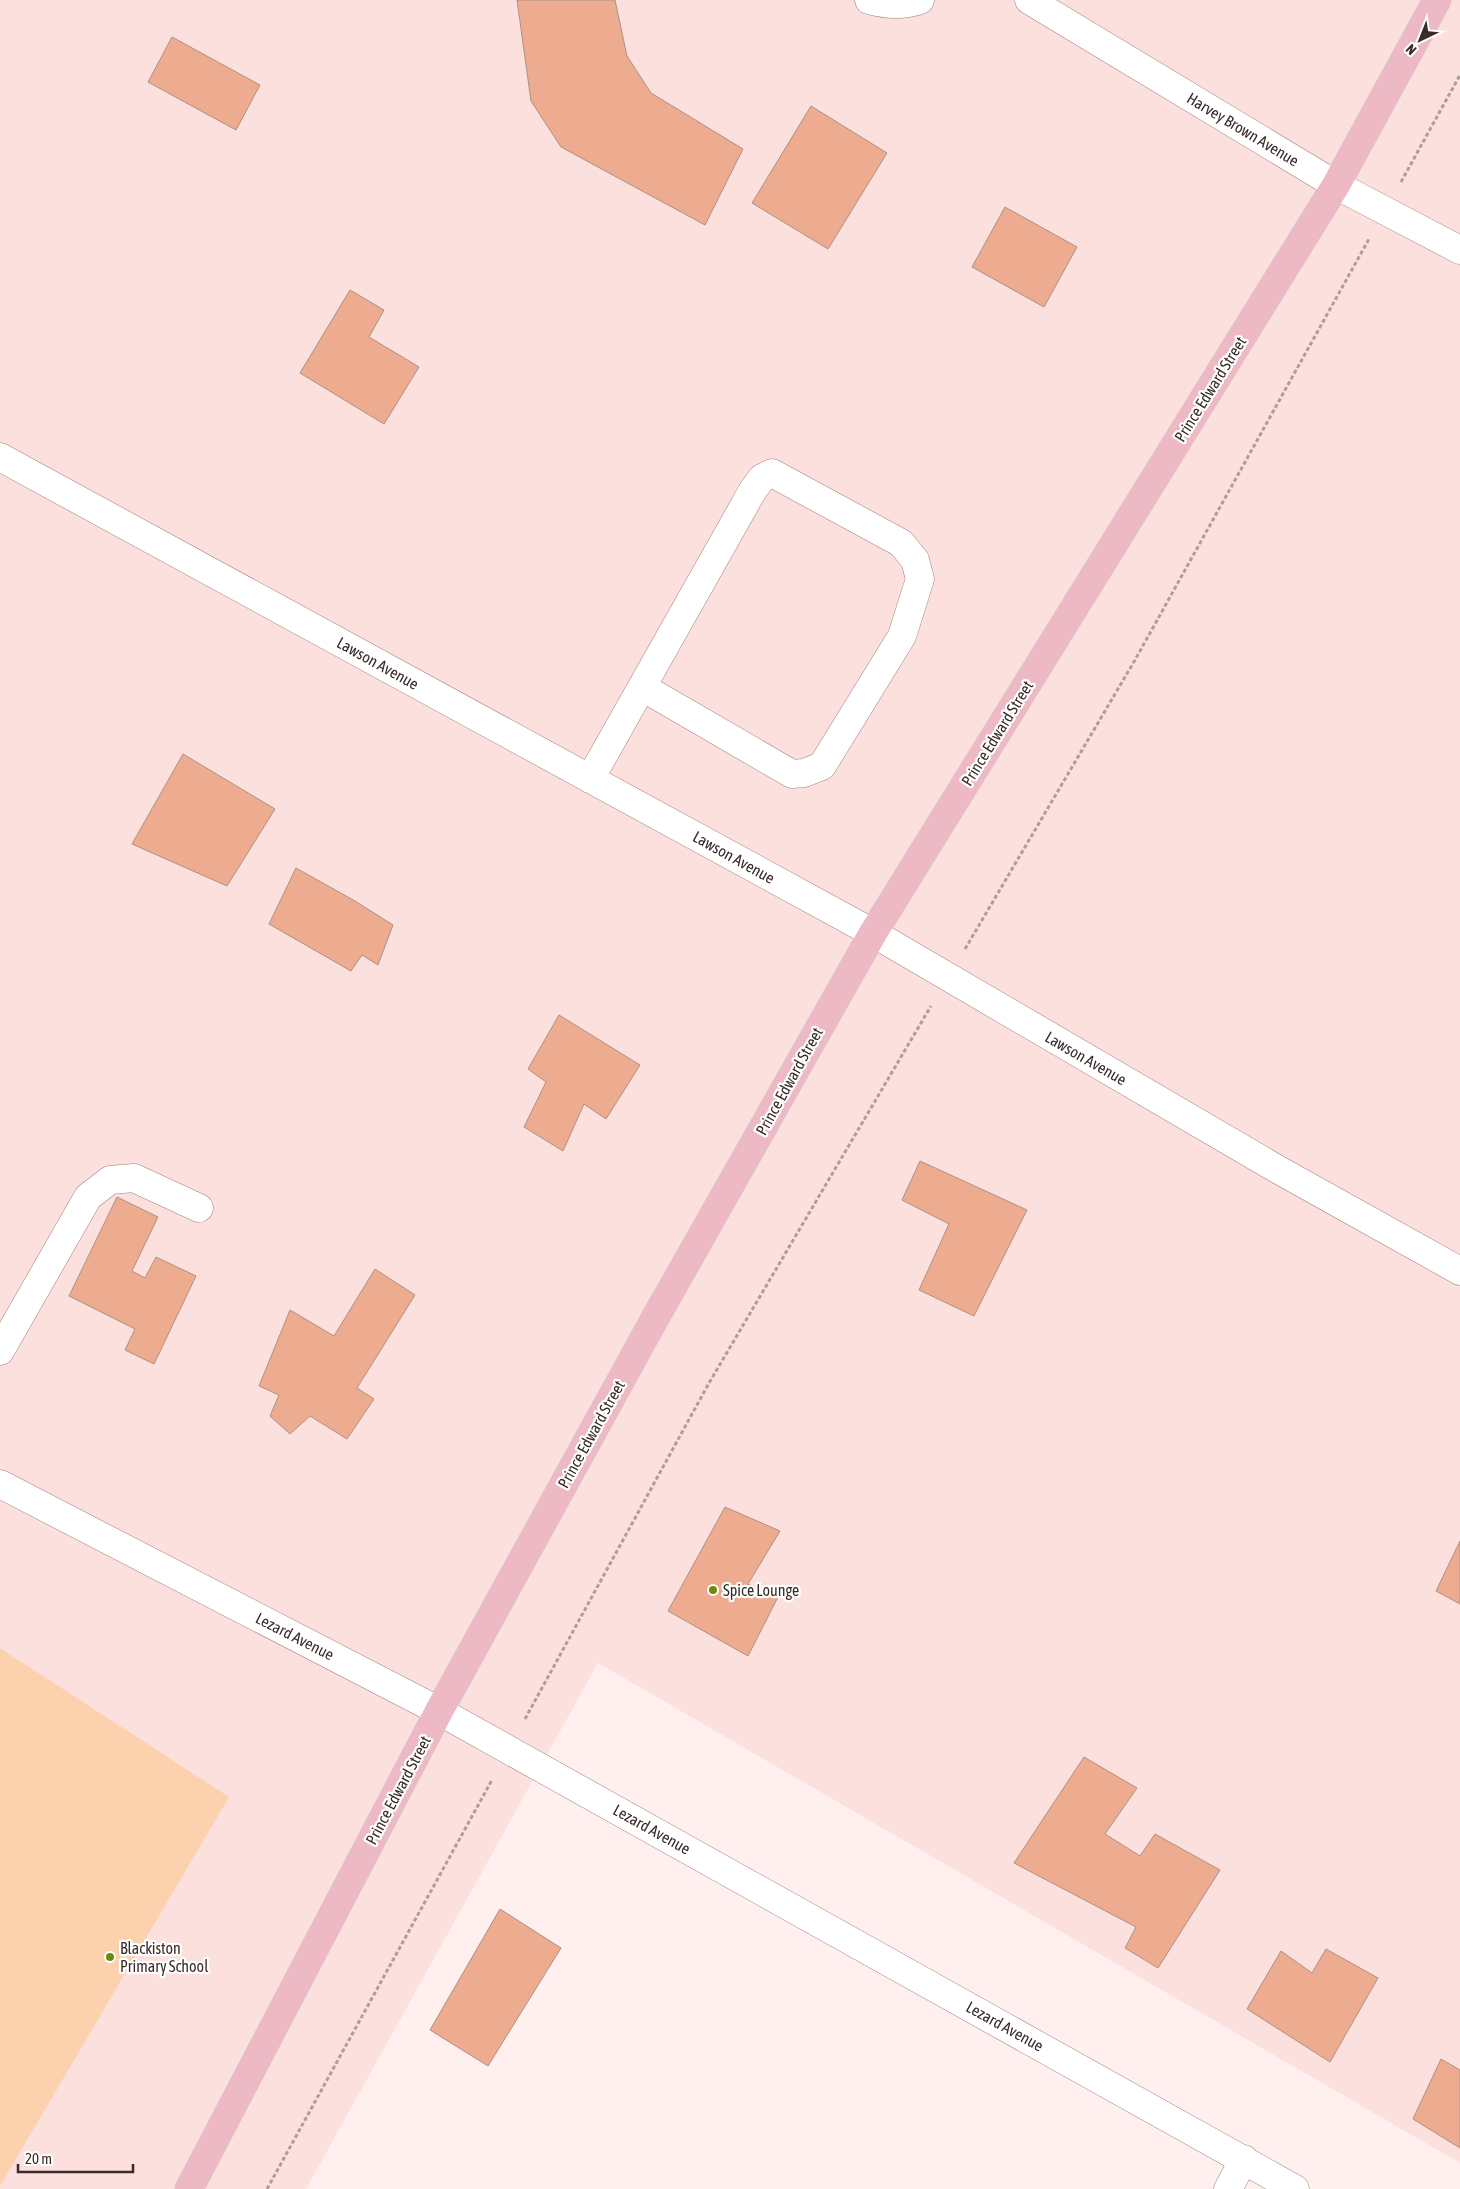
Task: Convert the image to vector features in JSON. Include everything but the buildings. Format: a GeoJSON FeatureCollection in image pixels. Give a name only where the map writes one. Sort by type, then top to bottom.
{"type":"FeatureCollection","features":[{"type":"Feature","properties":{"kind":"main road","name":"Prince Edward Street"},"geometry":{"type":"LineString","coordinates":[[190,2189],[439,1710],[654,1320],[873,933],[1336,185],[1437,0]]}},
{"type":"Feature","properties":{"kind":"street"},"geometry":{"type":"LineString","coordinates":[[869,0],[882,4],[907,4],[920,0]]}},
{"type":"Feature","properties":{"kind":"street","name":"Harvey Brown Avenue"},"geometry":{"type":"LineString","coordinates":[[1029,0],[1336,185],[1460,250]]}},
{"type":"Feature","properties":{"kind":"street","name":"Lawson Avenue"},"geometry":{"type":"LineString","coordinates":[[0,457],[873,933],[1277,1169],[1460,1271]]}},
{"type":"Feature","properties":{"kind":"street"},"geometry":{"type":"LineString","coordinates":[[590,779],[642,686],[753,490],[762,478],[772,473],[901,542],[915,560],[920,579],[902,636],[822,766],[804,773],[792,774],[642,686]]}},
{"type":"Feature","properties":{"kind":"street"},"geometry":{"type":"LineString","coordinates":[[0,1351],[88,1197],[110,1180],[134,1178],[199,1208]]}},
{"type":"Feature","properties":{"kind":"street","name":"Lezard Avenue"},"geometry":{"type":"LineString","coordinates":[[0,1484],[439,1710],[1295,2189]]}},
{"type":"Feature","properties":{"kind":"street"},"geometry":{"type":"LineString","coordinates":[[1228,2189],[1244,2159]]}},
{"type":"Feature","properties":{"kind":"path"},"geometry":{"type":"LineString","coordinates":[[267,2189],[710,1383],[1135,660],[1460,75]]}},
{"type":"Feature","properties":{"kind":"shaded area"},"geometry":{"type":"Polygon","coordinates":[[[0,0],[1460,0],[1460,2163],[598,1663],[306,2189],[0,2189],[0,0]]]}},
{"type":"Feature","properties":{"kind":"shaded area"},"geometry":{"type":"Polygon","coordinates":[[[0,1648],[229,1797],[0,2186],[0,1648]]]}},
{"type":"Feature","properties":{"kind":"place","name":"Spice Lounge"},"geometry":{"type":"Point","coordinates":[713,1590]}},
{"type":"Feature","properties":{"kind":"place","name":"Blackiston Primary School"},"geometry":{"type":"Point","coordinates":[110,1957]}}]}
